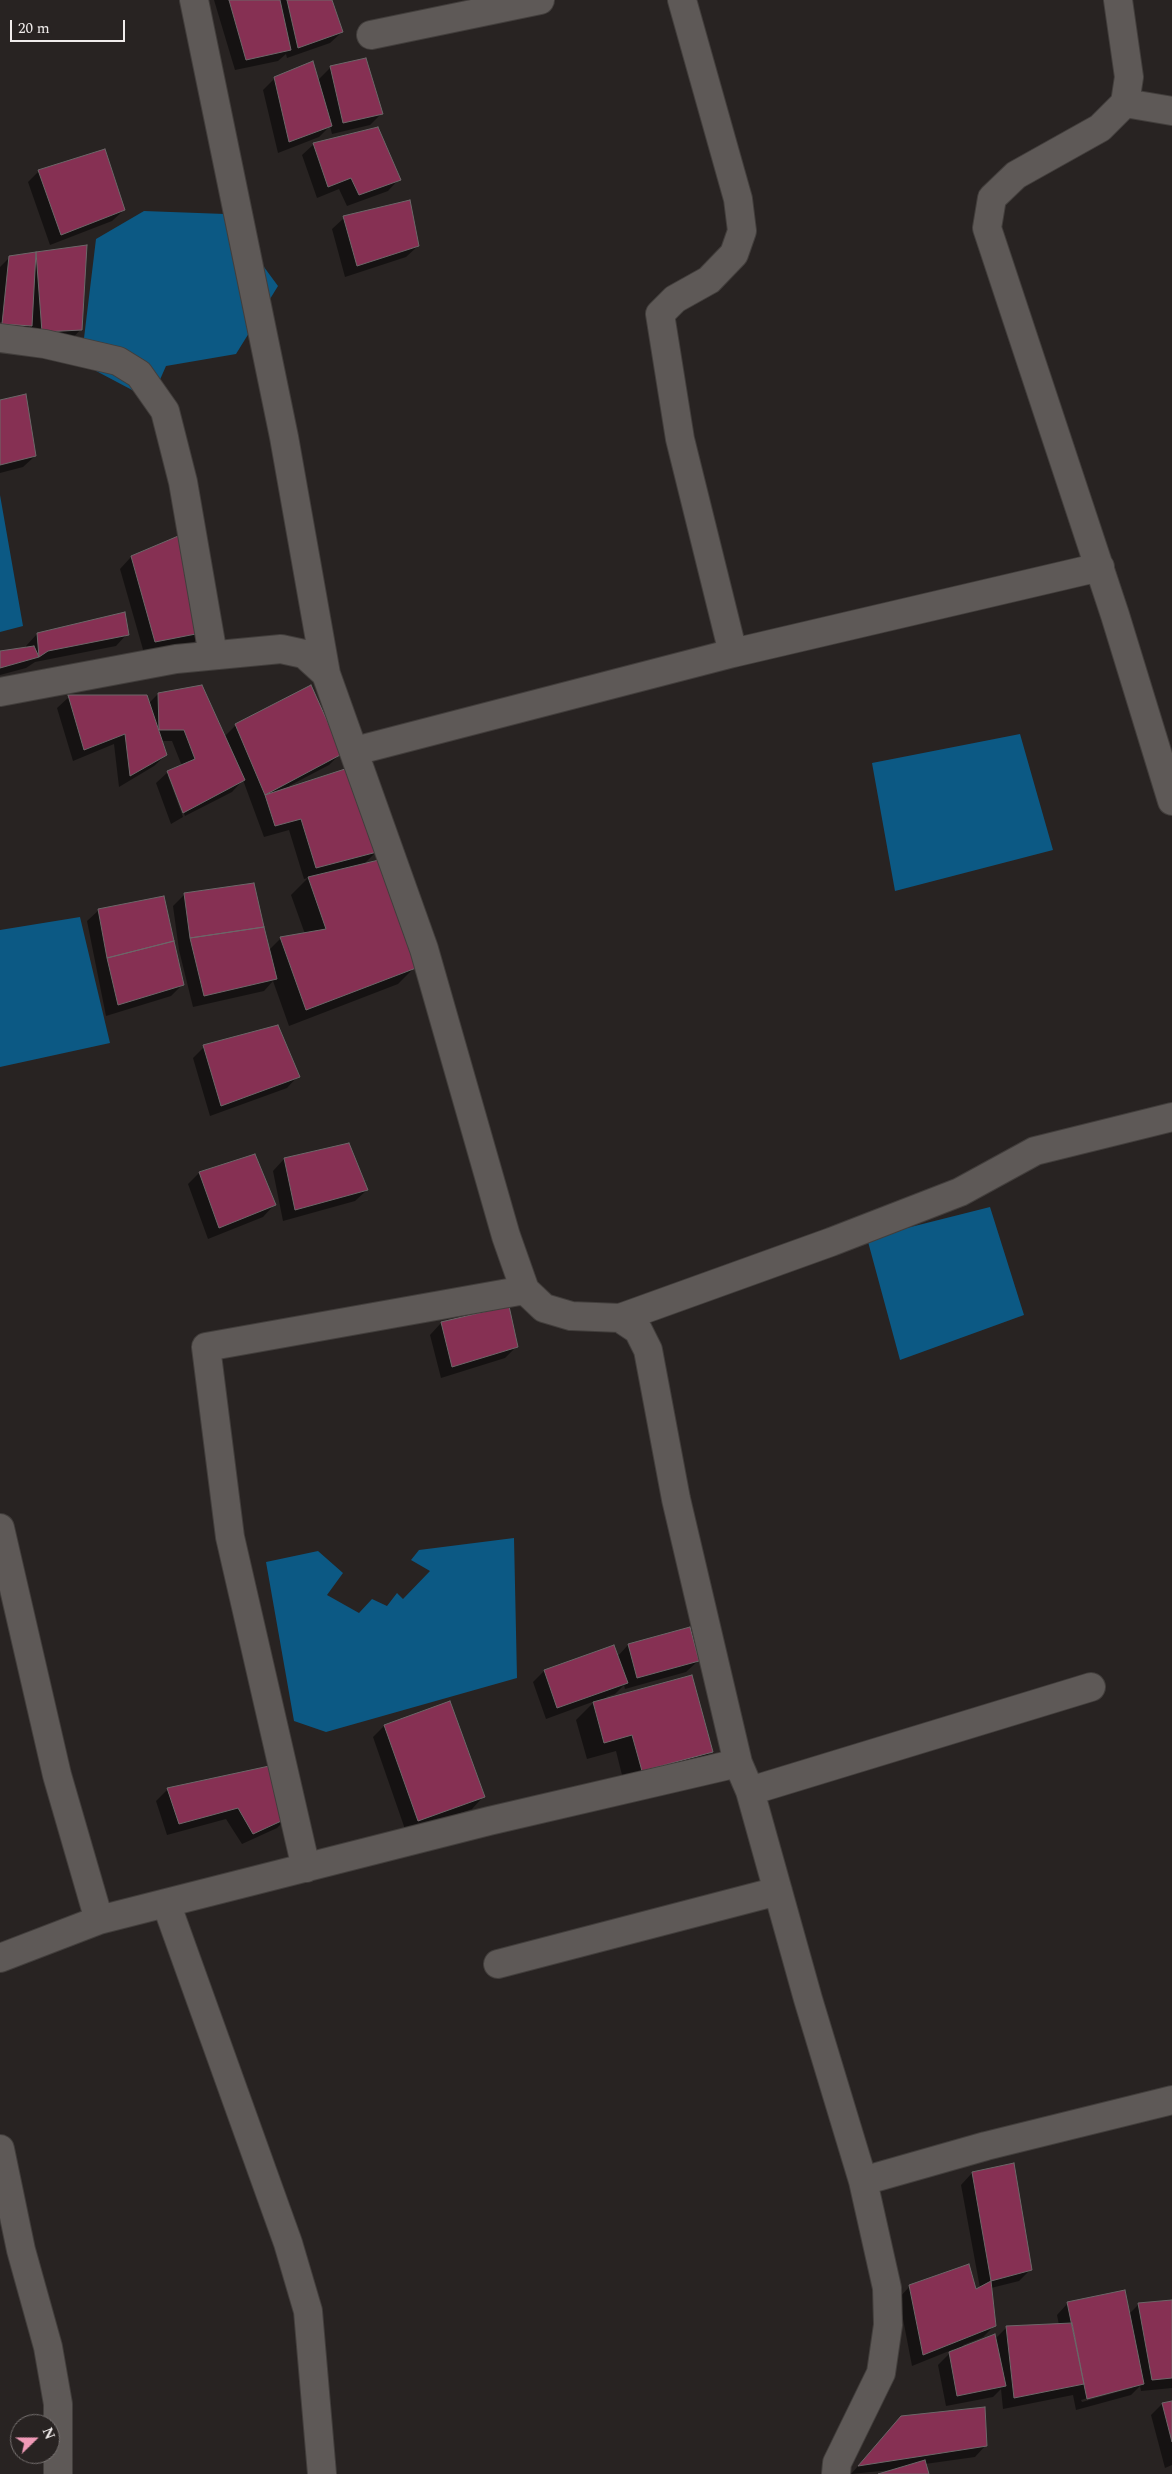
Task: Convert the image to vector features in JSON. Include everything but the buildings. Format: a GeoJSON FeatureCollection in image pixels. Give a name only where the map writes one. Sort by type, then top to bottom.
{"type":"FeatureCollection","features":[{"type":"Feature","properties":{"kind":"street"},"geometry":{"type":"LineString","coordinates":[[194,0],[282,427],[326,674],[424,949],[506,1236],[525,1290],[544,1308],[571,1316],[620,1318],[831,1242],[960,1192],[1035,1151],[1172,1116]]}},
{"type":"Feature","properties":{"kind":"street"},"geometry":{"type":"LineString","coordinates":[[371,35],[540,0]]}},
{"type":"Feature","properties":{"kind":"street"},"geometry":{"type":"LineString","coordinates":[[682,0],[738,199],[742,231],[734,254],[709,280],[675,299],[660,314],[680,439],[733,653]]}},
{"type":"Feature","properties":{"kind":"street"},"geometry":{"type":"LineString","coordinates":[[1118,0],[1129,76],[1125,103],[1100,128],[1016,175],[992,198],[987,228],[1100,567],[1172,801]]}},
{"type":"Feature","properties":{"kind":"street"},"geometry":{"type":"LineString","coordinates":[[1125,103],[1172,111]]}},
{"type":"Feature","properties":{"kind":"street"},"geometry":{"type":"LineString","coordinates":[[0,338],[46,344],[118,361],[138,374],[165,411],[183,482],[213,655]]}},
{"type":"Feature","properties":{"kind":"street"},"geometry":{"type":"LineString","coordinates":[[355,751],[733,653],[1100,567]]}},
{"type":"Feature","properties":{"kind":"street"},"geometry":{"type":"LineString","coordinates":[[0,692],[134,666],[213,655],[281,649],[304,654],[326,674]]}},
{"type":"Feature","properties":{"kind":"street"},"geometry":{"type":"LineString","coordinates":[[306,1868],[230,1537],[206,1347],[525,1290]]}},
{"type":"Feature","properties":{"kind":"street"},"geometry":{"type":"LineString","coordinates":[[620,1318],[638,1330],[648,1350],[676,1499],[738,1763],[750,1792],[841,2112],[863,2181],[887,2288],[888,2325],[880,2373],[837,2463],[836,2474]]}},
{"type":"Feature","properties":{"kind":"street"},"geometry":{"type":"LineString","coordinates":[[0,1528],[57,1775],[99,1920]]}},
{"type":"Feature","properties":{"kind":"street"},"geometry":{"type":"LineString","coordinates":[[750,1792],[1091,1687]]}},
{"type":"Feature","properties":{"kind":"street"},"geometry":{"type":"LineString","coordinates":[[0,1958],[99,1920],[489,1821],[738,1763]]}},
{"type":"Feature","properties":{"kind":"street"},"geometry":{"type":"LineString","coordinates":[[498,1964],[778,1891]]}},
{"type":"Feature","properties":{"kind":"street"},"geometry":{"type":"LineString","coordinates":[[166,1903],[288,2243],[308,2311],[322,2474]]}},
{"type":"Feature","properties":{"kind":"street"},"geometry":{"type":"LineString","coordinates":[[863,2181],[986,2146],[1172,2100]]}},
{"type":"Feature","properties":{"kind":"street"},"geometry":{"type":"LineString","coordinates":[[0,2149],[21,2250],[48,2347],[58,2404],[58,2474]]}},
{"type":"Feature","properties":{"kind":"water"},"geometry":{"type":"Polygon","coordinates":[[[144,211],[225,214],[278,286],[236,354],[166,366],[151,400],[81,363],[96,239],[144,211]]]}},
{"type":"Feature","properties":{"kind":"water"},"geometry":{"type":"Polygon","coordinates":[[[0,495],[23,626],[0,632],[0,495]]]}},
{"type":"Feature","properties":{"kind":"water"},"geometry":{"type":"Polygon","coordinates":[[[1020,734],[1053,850],[895,891],[872,763],[1020,734]]]}},
{"type":"Feature","properties":{"kind":"water"},"geometry":{"type":"Polygon","coordinates":[[[80,917],[110,1043],[0,1067],[0,930],[80,917]]]}},
{"type":"Feature","properties":{"kind":"water"},"geometry":{"type":"Polygon","coordinates":[[[990,1207],[1024,1315],[900,1360],[867,1238],[990,1207]]]}},
{"type":"Feature","properties":{"kind":"water"},"geometry":{"type":"Polygon","coordinates":[[[514,1538],[517,1678],[326,1732],[294,1721],[266,1562],[318,1551],[343,1573],[327,1595],[359,1613],[372,1599],[387,1606],[397,1593],[403,1599],[430,1571],[411,1560],[419,1550],[514,1538]]]}}]}
